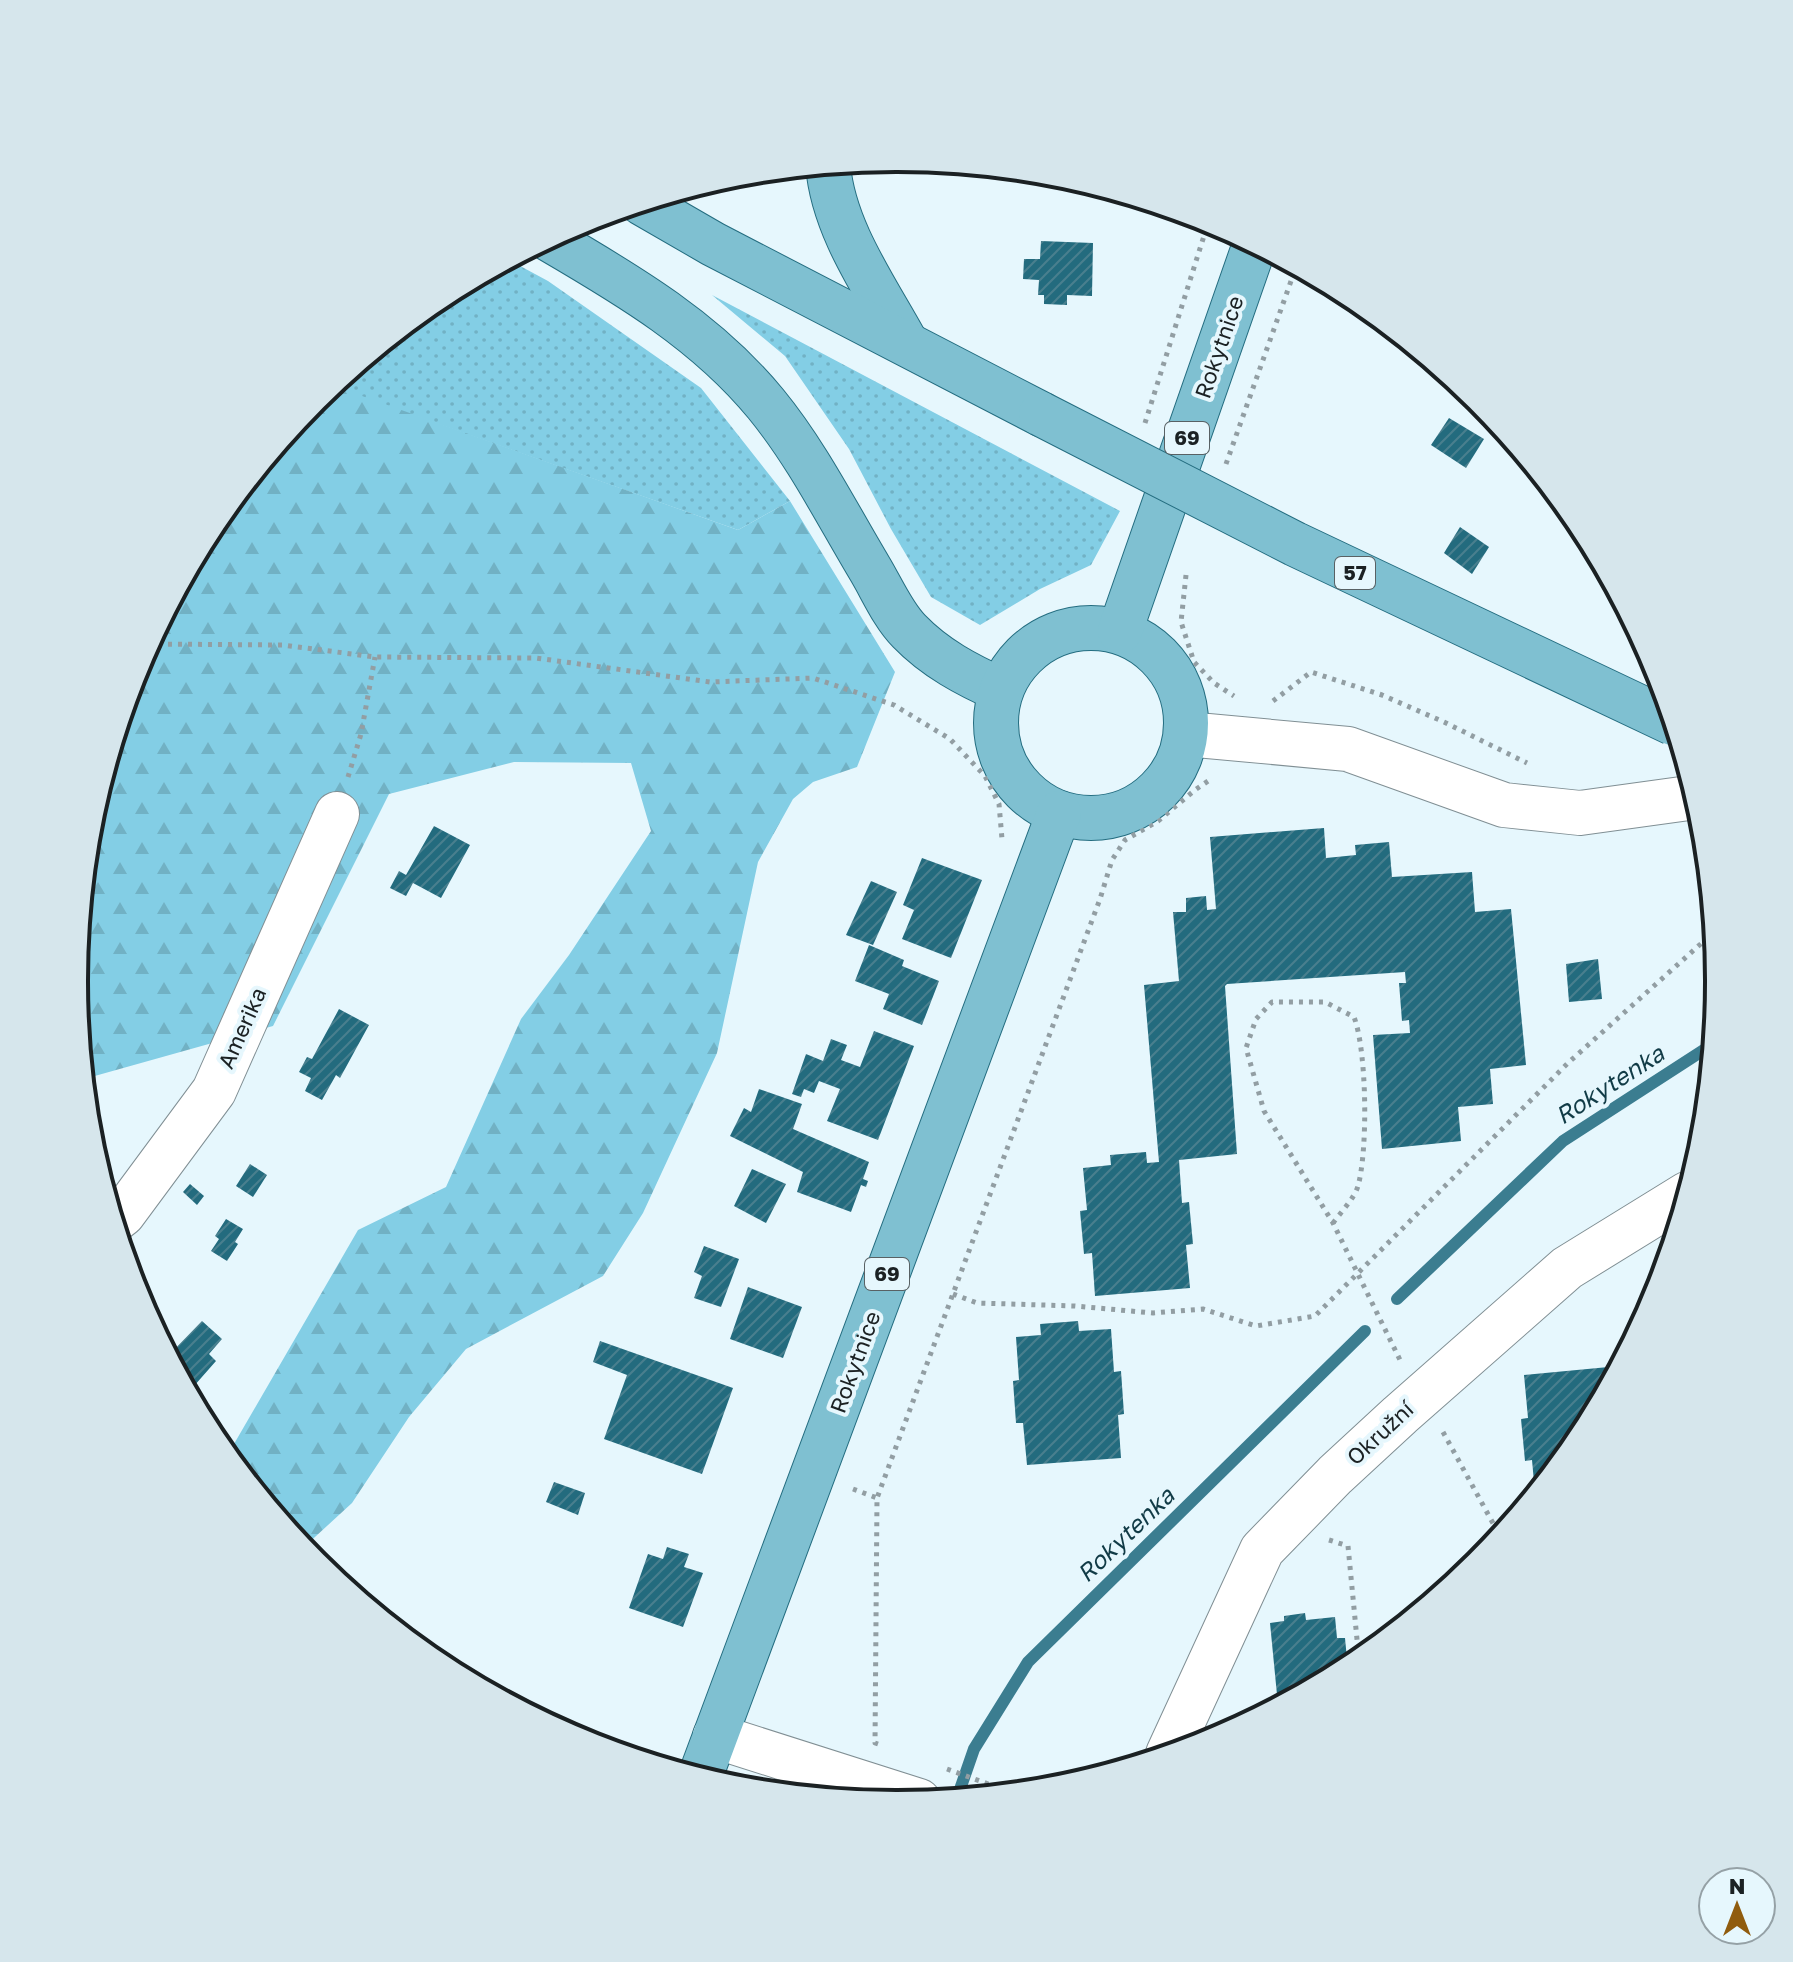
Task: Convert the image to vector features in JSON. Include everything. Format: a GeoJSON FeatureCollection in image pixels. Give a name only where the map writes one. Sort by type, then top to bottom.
{"type":"FeatureCollection","features":[{"type":"Feature","properties":{"kind":"main road"},"geometry":{"type":"LineString","coordinates":[[830,175],[835,202],[846,231],[906,343]]}},
{"type":"Feature","properties":{"kind":"main road","name":"57"},"geometry":{"type":"LineString","coordinates":[[654,210],[713,244],[1295,544],[1660,717]]}},
{"type":"Feature","properties":{"kind":"main road"},"geometry":{"type":"LineString","coordinates":[[560,246],[678,320],[735,370],[766,404],[794,442],[906,629],[934,654],[966,674],[1001,690]]}},
{"type":"Feature","properties":{"kind":"main road","name":"Rokytnice"},"geometry":{"type":"LineString","coordinates":[[1120,631],[1251,255]]}},
{"type":"Feature","properties":{"kind":"main road"},"geometry":{"type":"LineString","coordinates":[[1096,627],[1120,631],[1158,654],[1172,671],[1186,712],[1186,734],[1181,756],[1157,792],[1140,805],[1119,814],[1076,818],[1033,799],[1016,782],[1003,762],[996,738],[995,706],[1012,668],[1021,657],[1049,637],[1072,629],[1096,627]]}},
{"type":"Feature","properties":{"kind":"main road","name":"Rokytnice"},"geometry":{"type":"LineString","coordinates":[[704,1766],[1059,813]]}},
{"type":"Feature","properties":{"kind":"street"},"geometry":{"type":"LineString","coordinates":[[1186,734],[1348,749],[1504,805],[1580,813],[1683,799]]}},
{"type":"Feature","properties":{"kind":"street","name":"Amerika"},"geometry":{"type":"LineString","coordinates":[[123,1214],[214,1091],[337,814]]}},
{"type":"Feature","properties":{"kind":"street","name":"Okružní"},"geometry":{"type":"LineString","coordinates":[[1174,1740],[1262,1550],[1335,1475],[1567,1268],[1673,1202]]}},
{"type":"Feature","properties":{"kind":"street"},"geometry":{"type":"LineString","coordinates":[[715,1736],[918,1787]]}},
{"type":"Feature","properties":{"kind":"path"},"geometry":{"type":"LineString","coordinates":[[162,644],[283,645],[375,657],[536,658],[710,682],[813,678],[894,705],[950,739],[985,776],[999,804],[1003,833],[1001,845]]}},
{"type":"Feature","properties":{"kind":"path"},"geometry":{"type":"LineString","coordinates":[[337,814],[361,734],[375,657]]}},
{"type":"Feature","properties":{"kind":"path"},"geometry":{"type":"LineString","coordinates":[[1270,703],[1311,672],[1382,695],[1539,769]]}},
{"type":"Feature","properties":{"kind":"path"},"geometry":{"type":"LineString","coordinates":[[875,1743],[877,1498],[1112,860],[1125,840],[1158,821],[1211,779],[1224,777]]}},
{"type":"Feature","properties":{"kind":"path"},"geometry":{"type":"LineString","coordinates":[[953,1294],[977,1303],[1075,1306],[1153,1313],[1203,1309],[1256,1326],[1315,1316],[1568,1063],[1704,941]]}},
{"type":"Feature","properties":{"kind":"path"},"geometry":{"type":"LineString","coordinates":[[1333,1223],[1357,1190],[1362,1167],[1364,1102],[1360,1032],[1354,1017],[1325,1002],[1272,1002],[1256,1019],[1246,1048],[1264,1111],[1333,1223],[1396,1353]]}},
{"type":"Feature","properties":{"kind":"path"},"geometry":{"type":"LineString","coordinates":[[1436,1419],[1494,1525]]}},
{"type":"Feature","properties":{"kind":"path"},"geometry":{"type":"LineString","coordinates":[[1326,1539],[1348,1546],[1358,1645]]}},
{"type":"Feature","properties":{"kind":"path"},"geometry":{"type":"LineString","coordinates":[[918,1787],[977,1785]]}},
{"type":"Feature","properties":{"kind":"green space"},"geometry":{"type":"Polygon","coordinates":[[[520,266],[548,281],[701,388],[790,501],[738,530],[343,392],[404,340],[447,309],[520,266]]]}},
{"type":"Feature","properties":{"kind":"green space"},"geometry":{"type":"Polygon","coordinates":[[[712,295],[1120,511],[1091,565],[1040,589],[980,625],[931,597],[849,449],[785,356],[712,295]]]}},
{"type":"Feature","properties":{"kind":"green space"},"geometry":{"type":"Polygon","coordinates":[[[344,391],[738,530],[790,501],[895,672],[857,767],[813,782],[793,799],[758,862],[717,1053],[643,1213],[603,1276],[466,1349],[409,1417],[352,1503],[312,1539],[234,1444],[358,1230],[446,1187],[521,1019],[569,955],[651,831],[631,763],[514,762],[389,794],[273,1026],[94,1076],[88,981],[95,875],[104,823],[131,721],[171,623],[224,532],[289,448],[344,391]]]}},
{"type":"Feature","properties":{"kind":"building"},"geometry":{"type":"Polygon","coordinates":[[[1041,241],[1093,243],[1092,296],[1067,295],[1067,305],[1044,304],[1044,295],[1038,295],[1039,280],[1023,279],[1024,259],[1040,259],[1041,241]]]}},
{"type":"Feature","properties":{"kind":"building"},"geometry":{"type":"Polygon","coordinates":[[[1449,418],[1484,439],[1466,468],[1431,445],[1449,418]]]}},
{"type":"Feature","properties":{"kind":"building"},"geometry":{"type":"Polygon","coordinates":[[[1460,527],[1489,547],[1472,574],[1444,553],[1460,527]]]}},
{"type":"Feature","properties":{"kind":"building"},"geometry":{"type":"Polygon","coordinates":[[[434,826],[470,845],[441,898],[413,883],[406,896],[390,888],[399,871],[406,875],[434,826]]]}},
{"type":"Feature","properties":{"kind":"building"},"geometry":{"type":"Polygon","coordinates":[[[1324,828],[1326,858],[1356,855],[1355,845],[1389,842],[1392,877],[1472,872],[1475,912],[1511,909],[1526,1065],[1490,1069],[1493,1104],[1458,1107],[1461,1141],[1382,1149],[1373,1035],[1410,1033],[1409,1020],[1402,1021],[1399,983],[1406,983],[1405,972],[1227,984],[1237,1154],[1179,1160],[1182,1203],[1189,1202],[1193,1244],[1186,1245],[1190,1288],[1095,1296],[1092,1253],[1084,1254],[1080,1211],[1087,1210],[1083,1168],[1111,1165],[1110,1155],[1146,1152],[1147,1163],[1159,1162],[1144,985],[1179,981],[1173,912],[1186,912],[1186,898],[1206,896],[1207,910],[1216,909],[1210,837],[1324,828]]]}},
{"type":"Feature","properties":{"kind":"building"},"geometry":{"type":"Polygon","coordinates":[[[922,858],[982,880],[951,958],[902,939],[914,910],[903,905],[922,858]]]}},
{"type":"Feature","properties":{"kind":"building"},"geometry":{"type":"Polygon","coordinates":[[[871,881],[897,892],[873,945],[846,935],[871,881]]]}},
{"type":"Feature","properties":{"kind":"building"},"geometry":{"type":"Polygon","coordinates":[[[869,945],[904,960],[902,966],[939,981],[922,1025],[883,1009],[889,994],[855,981],[869,945]]]}},
{"type":"Feature","properties":{"kind":"building"},"geometry":{"type":"Polygon","coordinates":[[[1598,959],[1602,999],[1569,1002],[1566,964],[1598,959]]]}},
{"type":"Feature","properties":{"kind":"building"},"geometry":{"type":"Polygon","coordinates":[[[339,1009],[369,1025],[340,1078],[336,1075],[322,1100],[305,1091],[311,1078],[299,1072],[307,1057],[312,1059],[339,1009]]]}},
{"type":"Feature","properties":{"kind":"building"},"geometry":{"type":"Polygon","coordinates":[[[874,1031],[914,1046],[878,1140],[827,1121],[840,1089],[819,1081],[814,1093],[804,1089],[801,1097],[792,1094],[806,1054],[823,1061],[831,1039],[847,1045],[841,1060],[860,1067],[874,1031]]]}},
{"type":"Feature","properties":{"kind":"building"},"geometry":{"type":"Polygon","coordinates":[[[759,1089],[802,1104],[793,1129],[869,1162],[863,1179],[868,1181],[866,1187],[861,1185],[851,1212],[797,1192],[803,1172],[730,1136],[744,1108],[751,1112],[759,1089]]]}},
{"type":"Feature","properties":{"kind":"building"},"geometry":{"type":"Polygon","coordinates":[[[250,1164],[267,1175],[253,1197],[236,1186],[250,1164]]]}},
{"type":"Feature","properties":{"kind":"building"},"geometry":{"type":"Polygon","coordinates":[[[752,1169],[786,1184],[766,1223],[734,1206],[752,1169]]]}},
{"type":"Feature","properties":{"kind":"building"},"geometry":{"type":"Polygon","coordinates":[[[190,1184],[204,1196],[197,1205],[183,1192],[190,1184]]]}},
{"type":"Feature","properties":{"kind":"building"},"geometry":{"type":"Polygon","coordinates":[[[226,1219],[243,1229],[227,1261],[211,1251],[219,1239],[215,1236],[226,1219]]]}},
{"type":"Feature","properties":{"kind":"building"},"geometry":{"type":"Polygon","coordinates":[[[704,1246],[739,1259],[721,1307],[694,1298],[702,1276],[694,1272],[704,1246]]]}},
{"type":"Feature","properties":{"kind":"building"},"geometry":{"type":"Polygon","coordinates":[[[748,1287],[802,1307],[783,1358],[730,1339],[748,1287]]]}},
{"type":"Feature","properties":{"kind":"building"},"geometry":{"type":"Polygon","coordinates":[[[202,1321],[222,1339],[209,1354],[216,1361],[196,1384],[176,1348],[202,1321]]]}},
{"type":"Feature","properties":{"kind":"building"},"geometry":{"type":"Polygon","coordinates":[[[1078,1321],[1079,1331],[1111,1329],[1114,1372],[1121,1371],[1124,1414],[1118,1415],[1121,1458],[1027,1465],[1023,1423],[1016,1423],[1013,1381],[1019,1380],[1016,1337],[1041,1335],[1040,1324],[1078,1321]]]}},
{"type":"Feature","properties":{"kind":"building"},"geometry":{"type":"Polygon","coordinates":[[[600,1341],[733,1388],[702,1474],[604,1439],[627,1375],[593,1362],[600,1341]]]}},
{"type":"Feature","properties":{"kind":"building"},"geometry":{"type":"Polygon","coordinates":[[[1607,1367],[1569,1430],[1534,1478],[1532,1460],[1525,1461],[1521,1419],[1528,1418],[1524,1375],[1607,1367]]]}},
{"type":"Feature","properties":{"kind":"building"},"geometry":{"type":"Polygon","coordinates":[[[554,1482],[585,1493],[578,1515],[546,1502],[554,1482]]]}},
{"type":"Feature","properties":{"kind":"building"},"geometry":{"type":"Polygon","coordinates":[[[667,1547],[689,1554],[684,1567],[703,1573],[683,1627],[629,1608],[648,1554],[663,1559],[667,1547]]]}},
{"type":"Feature","properties":{"kind":"building"},"geometry":{"type":"Polygon","coordinates":[[[1305,1613],[1306,1620],[1335,1617],[1337,1638],[1345,1638],[1346,1653],[1277,1694],[1270,1623],[1284,1621],[1284,1616],[1305,1613]]]}},
{"type":"Feature","properties":{"kind":"waterway","name":"Rokytenka"},"geometry":{"type":"LineString","coordinates":[[1397,1299],[1563,1141],[1701,1052]]}},
{"type":"Feature","properties":{"kind":"waterway","name":"Rokytenka"},"geometry":{"type":"LineString","coordinates":[[961,1787],[974,1749],[1028,1662],[1365,1331]]}}]}
